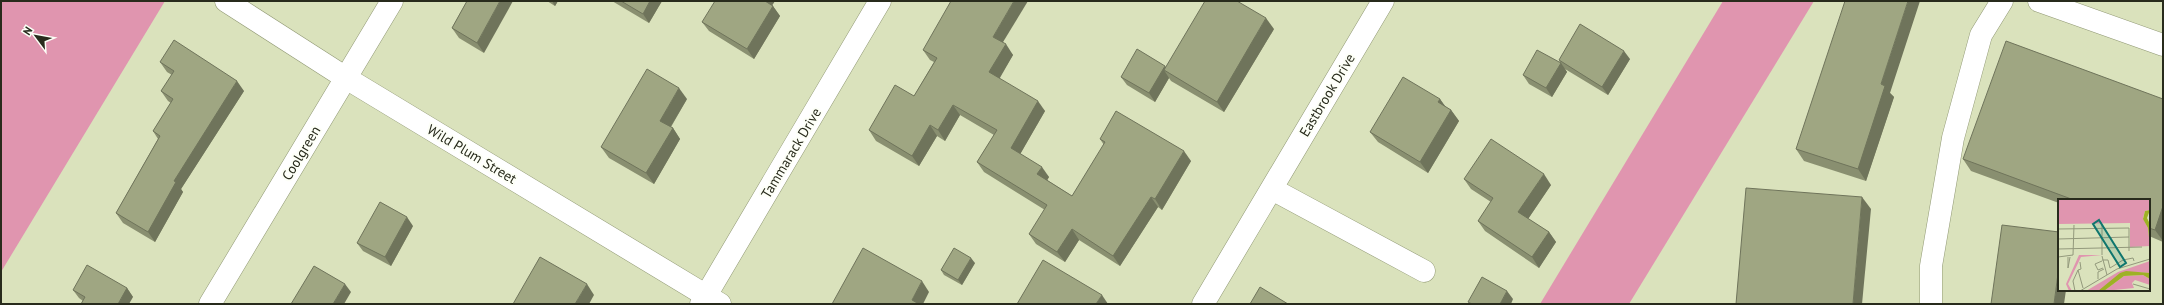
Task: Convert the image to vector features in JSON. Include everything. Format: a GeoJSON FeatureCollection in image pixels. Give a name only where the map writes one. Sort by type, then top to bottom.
{"type":"FeatureCollection","features":[{"type":"Feature","properties":{"kind":"street","name":"Wild Plum Street"},"geometry":{"type":"LineString","coordinates":[[226,1],[346,78],[709,301]]}},
{"type":"Feature","properties":{"kind":"street","name":"Coolgreen"},"geometry":{"type":"LineString","coordinates":[[210,304],[392,1]]}},
{"type":"Feature","properties":{"kind":"street","name":"Tammarack Drive"},"geometry":{"type":"LineString","coordinates":[[709,301],[880,1]]}},
{"type":"Feature","properties":{"kind":"street","name":"Eastbrook Drive"},"geometry":{"type":"LineString","coordinates":[[1203,304],[1383,1]]}},
{"type":"Feature","properties":{"kind":"street"},"geometry":{"type":"LineString","coordinates":[[1931,304],[1931,266],[1953,138],[1981,35],[2002,1]]}},
{"type":"Feature","properties":{"kind":"street"},"geometry":{"type":"LineString","coordinates":[[2039,1],[2163,45]]}},
{"type":"Feature","properties":{"kind":"street"},"geometry":{"type":"LineString","coordinates":[[1272,189],[1424,271]]}},
{"type":"Feature","properties":{"kind":"shaded area"},"geometry":{"type":"Polygon","coordinates":[[[1,1],[165,1],[1,272],[1,1]]]}},
{"type":"Feature","properties":{"kind":"shaded area"},"geometry":{"type":"Polygon","coordinates":[[[1723,1],[1814,1],[1629,304],[1540,304],[1723,1]]]}},
{"type":"Feature","properties":{"kind":"building"},"geometry":{"type":"Polygon","coordinates":[[[467,1],[500,1],[477,43],[452,28],[467,1]]]}},
{"type":"Feature","properties":{"kind":"building"},"geometry":{"type":"Polygon","coordinates":[[[621,1],[650,1],[643,14],[621,1]]]}},
{"type":"Feature","properties":{"kind":"building"},"geometry":{"type":"Polygon","coordinates":[[[715,1],[765,1],[773,6],[747,49],[702,22],[715,1]]]}},
{"type":"Feature","properties":{"kind":"building"},"geometry":{"type":"Polygon","coordinates":[[[951,1],[1014,1],[993,37],[1006,44],[989,72],[1038,101],[1011,148],[1042,167],[1037,174],[1072,196],[1105,142],[1100,139],[1116,111],[1184,151],[1155,199],[1151,197],[1113,256],[1072,229],[1057,252],[1029,234],[1047,205],[977,162],[997,130],[953,105],[938,130],[930,125],[912,156],[869,130],[895,85],[914,96],[937,58],[923,50],[951,1]]]}},
{"type":"Feature","properties":{"kind":"building"},"geometry":{"type":"Polygon","coordinates":[[[1205,1],[1237,1],[1266,18],[1217,102],[1164,70],[1205,1]]]}},
{"type":"Feature","properties":{"kind":"building"},"geometry":{"type":"Polygon","coordinates":[[[1845,1],[1908,1],[1881,84],[1885,86],[1858,169],[1796,149],[1845,1]]]}},
{"type":"Feature","properties":{"kind":"building"},"geometry":{"type":"Polygon","coordinates":[[[1580,24],[1624,51],[1602,87],[1559,60],[1580,24]]]}},
{"type":"Feature","properties":{"kind":"building"},"geometry":{"type":"Polygon","coordinates":[[[174,40],[237,81],[174,181],[176,182],[148,232],[116,213],[160,136],[153,131],[173,99],[161,91],[174,71],[160,62],[174,40]]]}},
{"type":"Feature","properties":{"kind":"building"},"geometry":{"type":"Polygon","coordinates":[[[2006,41],[2163,99],[2163,206],[2155,230],[2150,228],[2150,199],[2071,199],[1963,159],[2006,41]]]}},
{"type":"Feature","properties":{"kind":"building"},"geometry":{"type":"Polygon","coordinates":[[[1137,49],[1165,66],[1149,93],[1121,77],[1137,49]]]}},
{"type":"Feature","properties":{"kind":"building"},"geometry":{"type":"Polygon","coordinates":[[[1537,50],[1561,63],[1546,88],[1523,75],[1537,50]]]}},
{"type":"Feature","properties":{"kind":"building"},"geometry":{"type":"Polygon","coordinates":[[[647,69],[679,88],[660,121],[673,128],[646,173],[601,147],[647,69]]]}},
{"type":"Feature","properties":{"kind":"building"},"geometry":{"type":"Polygon","coordinates":[[[1403,77],[1440,99],[1438,102],[1451,110],[1420,162],[1370,132],[1403,77]]]}},
{"type":"Feature","properties":{"kind":"building"},"geometry":{"type":"Polygon","coordinates":[[[1491,139],[1544,174],[1518,212],[1549,232],[1532,257],[1478,221],[1493,198],[1464,179],[1491,139]]]}},
{"type":"Feature","properties":{"kind":"building"},"geometry":{"type":"Polygon","coordinates":[[[1746,188],[1862,197],[1853,304],[1736,304],[1746,188]]]}},
{"type":"Feature","properties":{"kind":"building"},"geometry":{"type":"Polygon","coordinates":[[[380,202],[407,217],[385,257],[357,243],[380,202]]]}},
{"type":"Feature","properties":{"kind":"building"},"geometry":{"type":"Polygon","coordinates":[[[2002,225],[2058,232],[2058,274],[2054,304],[1991,304],[2002,225]]]}},
{"type":"Feature","properties":{"kind":"building"},"geometry":{"type":"Polygon","coordinates":[[[863,248],[922,281],[912,300],[919,304],[832,304],[863,248]]]}},
{"type":"Feature","properties":{"kind":"building"},"geometry":{"type":"Polygon","coordinates":[[[954,248],[971,258],[958,280],[941,270],[954,248]]]}},
{"type":"Feature","properties":{"kind":"building"},"geometry":{"type":"Polygon","coordinates":[[[540,257],[587,284],[575,304],[513,304],[540,257]]]}},
{"type":"Feature","properties":{"kind":"building"},"geometry":{"type":"Polygon","coordinates":[[[1043,260],[1102,295],[1096,304],[1017,304],[1043,260]]]}},
{"type":"Feature","properties":{"kind":"building"},"geometry":{"type":"Polygon","coordinates":[[[87,265],[127,288],[118,304],[81,304],[85,297],[73,290],[87,265]]]}},
{"type":"Feature","properties":{"kind":"building"},"geometry":{"type":"Polygon","coordinates":[[[314,266],[345,284],[333,304],[291,304],[314,266]]]}},
{"type":"Feature","properties":{"kind":"building"},"geometry":{"type":"Polygon","coordinates":[[[1482,277],[1507,291],[1500,304],[1472,304],[1468,302],[1482,277]]]}},
{"type":"Feature","properties":{"kind":"building"},"geometry":{"type":"Polygon","coordinates":[[[1260,287],[1288,304],[1250,304],[1260,287]]]}}]}
